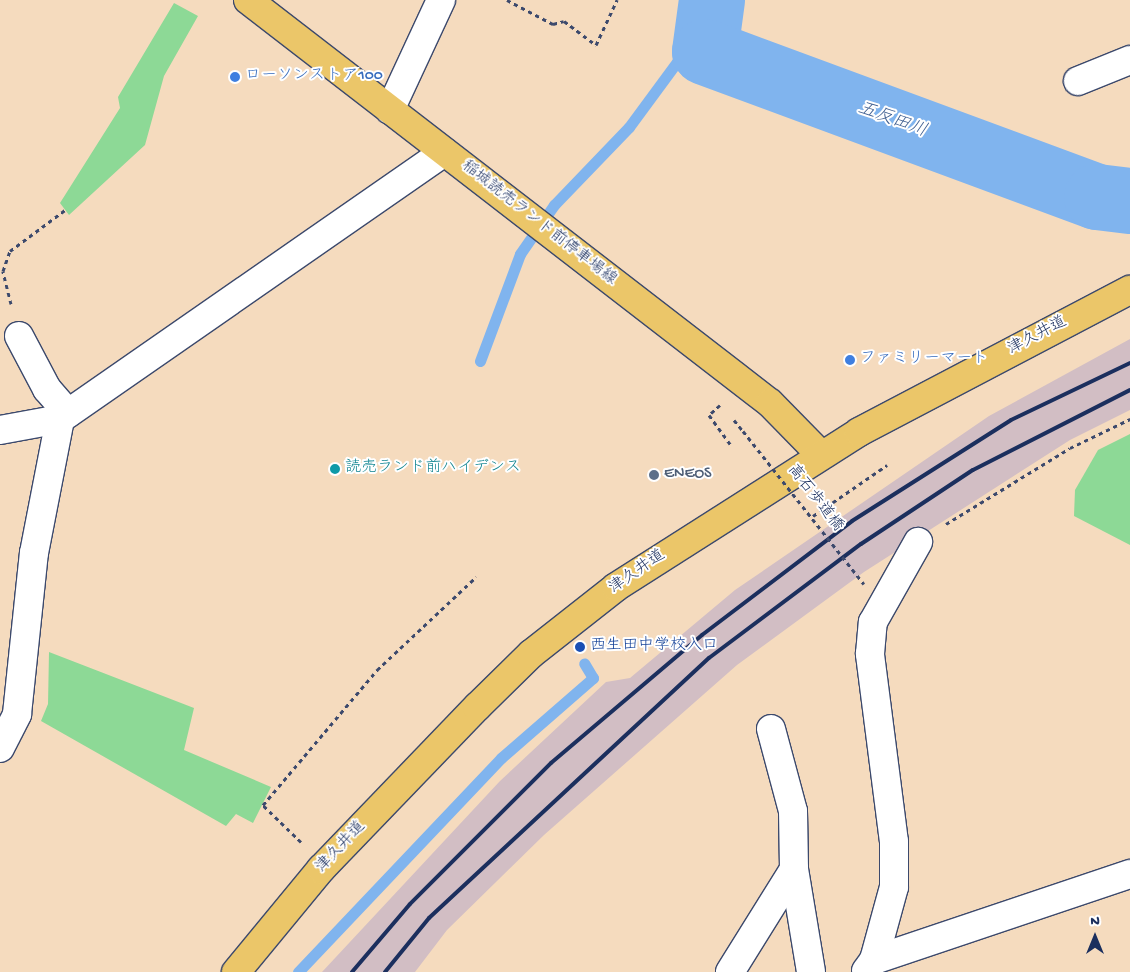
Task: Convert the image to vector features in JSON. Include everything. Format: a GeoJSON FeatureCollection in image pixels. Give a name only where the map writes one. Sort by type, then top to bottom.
{"type":"FeatureCollection","features":[{"type":"Feature","properties":{"kind":"main road","name":"稲城読売ランド前停車場線"},"geometry":{"type":"LineString","coordinates":[[248,0],[770,404],[821,455]]}},
{"type":"Feature","properties":{"kind":"main road","name":"津久井道"},"geometry":{"type":"LineString","coordinates":[[236,972],[321,869],[531,654],[624,582],[821,455],[1130,290]]}},
{"type":"Feature","properties":{"kind":"street"},"geometry":{"type":"LineString","coordinates":[[390,110],[441,0]]}},
{"type":"Feature","properties":{"kind":"street"},"geometry":{"type":"LineString","coordinates":[[1078,81],[1130,60]]}},
{"type":"Feature","properties":{"kind":"street"},"geometry":{"type":"LineString","coordinates":[[0,430],[64,416],[444,152]]}},
{"type":"Feature","properties":{"kind":"street"},"geometry":{"type":"LineString","coordinates":[[0,748],[17,714],[34,553],[64,416],[47,389],[19,336]]}},
{"type":"Feature","properties":{"kind":"street"},"geometry":{"type":"LineString","coordinates":[[869,966],[894,887],[894,842],[870,654],[873,622],[918,542]]}},
{"type":"Feature","properties":{"kind":"street"},"geometry":{"type":"LineString","coordinates":[[771,730],[793,811],[794,869],[811,972]]}},
{"type":"Feature","properties":{"kind":"street"},"geometry":{"type":"LineString","coordinates":[[730,972],[794,869]]}},
{"type":"Feature","properties":{"kind":"street"},"geometry":{"type":"LineString","coordinates":[[869,966],[1130,874]]}},
{"type":"Feature","properties":{"kind":"path"},"geometry":{"type":"LineString","coordinates":[[507,0],[553,24],[564,21],[596,45],[617,0]]}},
{"type":"Feature","properties":{"kind":"path"},"geometry":{"type":"LineString","coordinates":[[3,271],[10,251],[64,210]]}},
{"type":"Feature","properties":{"kind":"path","name":"高石歩道橋"},"geometry":{"type":"LineString","coordinates":[[730,444],[709,415],[721,405],[813,516],[864,584]]}},
{"type":"Feature","properties":{"kind":"path"},"geometry":{"type":"LineString","coordinates":[[918,542],[1070,448],[1130,419]]}},
{"type":"Feature","properties":{"kind":"path"},"geometry":{"type":"LineString","coordinates":[[813,516],[887,465]]}},
{"type":"Feature","properties":{"kind":"path"},"geometry":{"type":"LineString","coordinates":[[309,849],[263,805],[376,670],[476,577]]}},
{"type":"Feature","properties":{"kind":"shaded area"},"geometry":{"type":"Polygon","coordinates":[[[1130,339],[1130,410],[1070,440],[864,572],[737,665],[544,835],[447,930],[415,972],[322,972],[500,781],[606,682],[630,678],[735,590],[989,416],[1130,339]]]}},
{"type":"Feature","properties":{"kind":"green space"},"geometry":{"type":"Polygon","coordinates":[[[174,3],[198,16],[164,76],[145,145],[69,215],[60,203],[120,108],[118,97],[174,3]]]}},
{"type":"Feature","properties":{"kind":"green space"},"geometry":{"type":"Polygon","coordinates":[[[1130,434],[1130,545],[1074,516],[1075,490],[1098,450],[1130,434]]]}},
{"type":"Feature","properties":{"kind":"green space"},"geometry":{"type":"Polygon","coordinates":[[[49,652],[194,708],[184,750],[271,787],[253,823],[236,814],[226,826],[41,721],[48,704],[49,652]]]}},
{"type":"Feature","properties":{"kind":"waterway","name":"五反田川"},"geometry":{"type":"LineString","coordinates":[[712,0],[705,52],[1097,197],[1130,201]]}},
{"type":"Feature","properties":{"kind":"waterway"},"geometry":{"type":"LineString","coordinates":[[480,361],[520,254],[554,205],[629,127],[677,62],[705,52]]}},
{"type":"Feature","properties":{"kind":"waterway"},"geometry":{"type":"LineString","coordinates":[[298,972],[501,758],[593,678],[584,663]]}},
{"type":"Feature","properties":{"kind":"railway"},"geometry":{"type":"LineString","coordinates":[[352,972],[410,904],[551,763],[702,635],[852,521],[1011,420],[1130,363]]}},
{"type":"Feature","properties":{"kind":"railway"},"geometry":{"type":"LineString","coordinates":[[385,972],[429,918],[709,658],[861,544],[973,470],[1130,390]]}},
{"type":"Feature","properties":{"kind":"place","name":"ローソンストア100"},"geometry":{"type":"Point","coordinates":[235,77]}},
{"type":"Feature","properties":{"kind":"place","name":"ファミリーマート"},"geometry":{"type":"Point","coordinates":[850,360]}},
{"type":"Feature","properties":{"kind":"place","name":"読売ランド前ハイデンス"},"geometry":{"type":"Point","coordinates":[335,469]}},
{"type":"Feature","properties":{"kind":"place","name":"ENEOS"},"geometry":{"type":"Point","coordinates":[654,475]}},
{"type":"Feature","properties":{"kind":"place","name":"西生田中学校入口"},"geometry":{"type":"Point","coordinates":[580,647]}}]}
